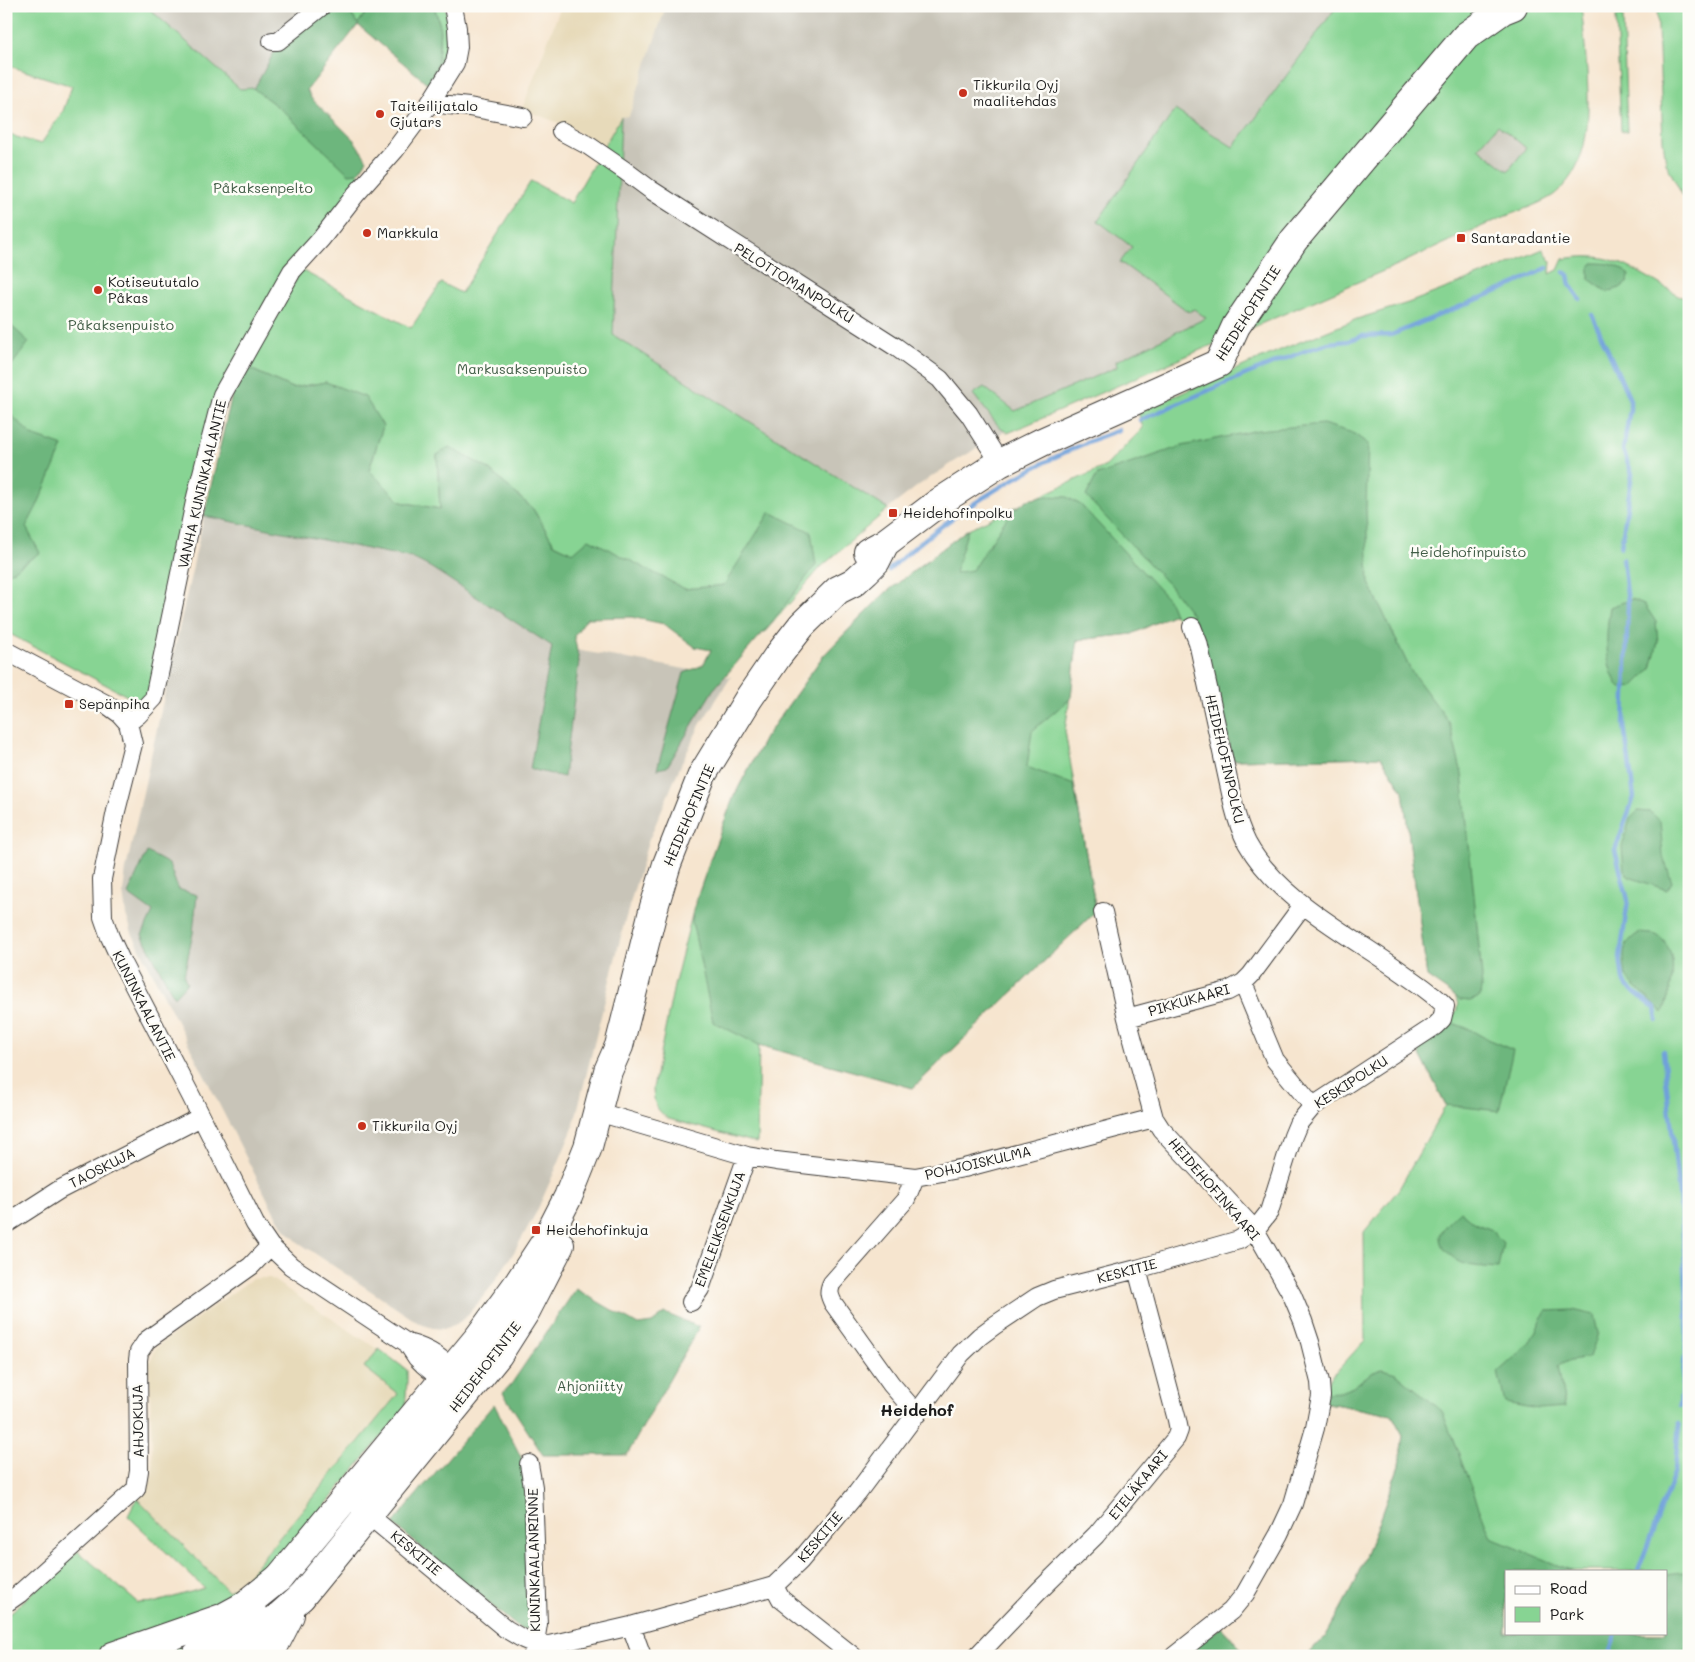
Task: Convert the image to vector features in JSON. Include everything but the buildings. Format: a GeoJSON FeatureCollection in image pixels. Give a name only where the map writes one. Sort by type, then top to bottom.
{"type":"FeatureCollection","features":[{"type":"Feature","properties":{"kind":"main road","name":"HEIDEHOFINTIE"},"geometry":{"type":"LineString","coordinates":[[301,1597],[498,1355],[543,1280],[587,1190],[601,1151],[608,1071],[619,1046],[654,908],[674,848],[702,775],[749,698],[802,625],[838,590],[854,582],[866,571],[876,561],[885,544],[945,498],[1000,463],[1042,442],[1219,364],[1236,326],[1294,240],[1466,36],[1503,10],[1513,6]]}},
{"type":"Feature","properties":{"kind":"main road","name":"HEIDEHOFINTIE"},"geometry":{"type":"LineString","coordinates":[[279,1578],[478,1338],[519,1282],[544,1244],[568,1197],[588,1147],[604,1114]]}},
{"type":"Feature","properties":{"kind":"main road"},"geometry":{"type":"LineString","coordinates":[[113,1656],[222,1618],[244,1606],[279,1578]]}},
{"type":"Feature","properties":{"kind":"main road"},"geometry":{"type":"LineString","coordinates":[[196,1656],[223,1639],[249,1618],[270,1597],[279,1578]]}},
{"type":"Feature","properties":{"kind":"main road"},"geometry":{"type":"LineString","coordinates":[[229,1656],[258,1635],[301,1597]]}},
{"type":"Feature","properties":{"kind":"main road"},"geometry":{"type":"LineString","coordinates":[[269,1656],[301,1597]]}},
{"type":"Feature","properties":{"kind":"street"},"geometry":{"type":"LineString","coordinates":[[272,41],[278,41],[322,6]]}},
{"type":"Feature","properties":{"kind":"street","name":"VANHA KUNINKAALANTIE"},"geometry":{"type":"LineString","coordinates":[[128,723],[154,698],[196,497],[222,395],[292,271],[395,150],[430,103],[455,63],[458,47],[453,6]]}},
{"type":"Feature","properties":{"kind":"street"},"geometry":{"type":"LineString","coordinates":[[430,103],[469,107],[523,117]]}},
{"type":"Feature","properties":{"kind":"street","name":"PELOTTOMANPOLKU"},"geometry":{"type":"LineString","coordinates":[[560,130],[896,347],[940,378],[970,414],[1000,463]]}},
{"type":"Feature","properties":{"kind":"street","name":"HEIDEHOFINPOLKU"},"geometry":{"type":"LineString","coordinates":[[1192,627],[1198,642],[1240,828],[1247,843],[1261,864],[1303,905],[1397,968],[1437,997],[1445,1006]]}},
{"type":"Feature","properties":{"kind":"street"},"geometry":{"type":"LineString","coordinates":[[6,651],[106,704],[120,714],[128,723]]}},
{"type":"Feature","properties":{"kind":"street","name":"KUNINKAALANTIE"},"geometry":{"type":"LineString","coordinates":[[128,723],[132,744],[102,879],[103,918],[122,965],[255,1224],[270,1246],[297,1271],[407,1343],[422,1347],[447,1375],[467,1391]]}},
{"type":"Feature","properties":{"kind":"street","name":"PIKKUKAARI"},"geometry":{"type":"LineString","coordinates":[[1127,1018],[1228,991],[1243,983],[1303,905]]}},
{"type":"Feature","properties":{"kind":"street","name":"HEIDEHOFINKAARI"},"geometry":{"type":"LineString","coordinates":[[1103,912],[1127,1018],[1154,1118],[1161,1129],[1255,1230],[1292,1296],[1310,1342],[1320,1382],[1320,1396],[1315,1428],[1293,1504],[1279,1534],[1245,1594],[1231,1611],[1174,1656]]}},
{"type":"Feature","properties":{"kind":"street"},"geometry":{"type":"LineString","coordinates":[[1243,983],[1275,1060],[1313,1106]]}},
{"type":"Feature","properties":{"kind":"street","name":"KESKIPOLKU"},"geometry":{"type":"LineString","coordinates":[[1255,1230],[1269,1212],[1298,1124],[1313,1106],[1435,1026],[1442,1019],[1445,1006]]}},
{"type":"Feature","properties":{"kind":"street"},"geometry":{"type":"LineString","coordinates":[[604,1114],[747,1156],[786,1163],[915,1178]]}},
{"type":"Feature","properties":{"kind":"street","name":"TAOSKUJA"},"geometry":{"type":"LineString","coordinates":[[6,1224],[59,1190],[201,1116]]}},
{"type":"Feature","properties":{"kind":"street","name":"POHJOISKULMA"},"geometry":{"type":"LineString","coordinates":[[917,1414],[891,1384],[829,1296],[832,1283],[906,1199],[915,1178],[964,1168],[1154,1118]]}},
{"type":"Feature","properties":{"kind":"street","name":"EMELEUKSENKUJA"},"geometry":{"type":"LineString","coordinates":[[691,1302],[700,1288],[747,1156]]}},
{"type":"Feature","properties":{"kind":"street","name":"KESKITIE"},"geometry":{"type":"LineString","coordinates":[[346,1497],[534,1650],[632,1626],[774,1586],[800,1561],[851,1500],[961,1354],[980,1336],[1011,1314],[1054,1290],[1239,1240],[1255,1230]]}},
{"type":"Feature","properties":{"kind":"street","name":"AHJOKUJA"},"geometry":{"type":"LineString","coordinates":[[9,1601],[136,1489],[139,1471],[138,1360],[139,1352],[147,1340],[251,1266],[270,1246]]}},
{"type":"Feature","properties":{"kind":"street","name":"ETELÄKAARI"},"geometry":{"type":"LineString","coordinates":[[977,1656],[1096,1535],[1176,1438],[1179,1430],[1177,1420],[1137,1269]]}},
{"type":"Feature","properties":{"kind":"street","name":"KUNINKAALANRINNE"},"geometry":{"type":"LineString","coordinates":[[529,1464],[533,1487],[538,1624],[534,1650]]}},
{"type":"Feature","properties":{"kind":"street"},"geometry":{"type":"LineString","coordinates":[[774,1586],[781,1599],[853,1656]]}},
{"type":"Feature","properties":{"kind":"street"},"geometry":{"type":"LineString","coordinates":[[632,1626],[642,1656]]}},
{"type":"Feature","properties":{"kind":"shaded area"},"geometry":{"type":"Polygon","coordinates":[[[6,6],[370,6],[295,105],[78,88],[6,65],[6,6]]]}},
{"type":"Feature","properties":{"kind":"shaded area"},"geometry":{"type":"Polygon","coordinates":[[[561,6],[666,6],[629,117],[621,117],[604,146],[567,126],[522,109],[561,6]]]}},
{"type":"Feature","properties":{"kind":"shaded area"},"geometry":{"type":"Polygon","coordinates":[[[666,6],[1581,6],[1583,149],[1006,431],[919,485],[888,509],[613,335],[621,117],[629,116],[666,6]]]}},
{"type":"Feature","properties":{"kind":"shaded area"},"geometry":{"type":"Polygon","coordinates":[[[204,516],[412,558],[430,567],[553,646],[731,677],[700,725],[648,842],[624,924],[573,1128],[557,1166],[537,1211],[514,1252],[491,1287],[464,1319],[444,1329],[420,1324],[298,1242],[285,1229],[274,1212],[132,933],[126,915],[123,892],[126,869],[204,516]]]}},
{"type":"Feature","properties":{"kind":"shaded area"},"geometry":{"type":"Polygon","coordinates":[[[270,1278],[397,1362],[403,1371],[403,1394],[245,1582],[228,1591],[137,1498],[147,1490],[153,1471],[149,1365],[155,1349],[163,1342],[252,1279],[270,1278]]]}},
{"type":"Feature","properties":{"kind":"green space","name":"Påkaksenpuisto"},"geometry":{"type":"Polygon","coordinates":[[[6,6],[146,6],[240,89],[254,88],[282,110],[295,105],[363,179],[232,369],[151,695],[140,706],[129,697],[6,632],[6,134],[41,144],[63,111],[72,86],[6,65],[6,6]]]}},
{"type":"Feature","properties":{"kind":"green space"},"geometry":{"type":"Polygon","coordinates":[[[332,6],[345,6],[358,24],[370,6],[434,6],[440,26],[438,63],[428,84],[358,25],[307,90],[311,98],[354,140],[367,160],[358,173],[349,174],[282,110],[254,89],[273,54],[317,16],[332,6]]]}},
{"type":"Feature","properties":{"kind":"green space"},"geometry":{"type":"Polygon","coordinates":[[[345,6],[370,6],[358,24],[345,6]]]}},
{"type":"Feature","properties":{"kind":"green space"},"geometry":{"type":"Polygon","coordinates":[[[434,6],[445,6],[449,21],[445,62],[431,86],[428,84],[438,63],[440,26],[434,6]]]}},
{"type":"Feature","properties":{"kind":"green space"},"geometry":{"type":"Polygon","coordinates":[[[1337,6],[1581,6],[1588,87],[1586,137],[1576,168],[1567,182],[1551,197],[1008,433],[1000,428],[973,394],[984,387],[1015,411],[1117,367],[1116,361],[1206,318],[1194,309],[1189,312],[1120,262],[1132,247],[1098,221],[1175,110],[1233,147],[1337,6]],[[1498,125],[1478,148],[1508,171],[1526,148],[1498,125]]]}},
{"type":"Feature","properties":{"kind":"green space"},"geometry":{"type":"Polygon","coordinates":[[[1657,6],[1689,6],[1689,209],[1666,163],[1663,141],[1657,6]]]}},
{"type":"Feature","properties":{"kind":"green space"},"geometry":{"type":"Polygon","coordinates":[[[1616,16],[1623,16],[1627,131],[1621,131],[1616,16]]]}},
{"type":"Feature","properties":{"kind":"green space","name":"Markusaksenpuisto"},"geometry":{"type":"Polygon","coordinates":[[[621,117],[613,335],[888,509],[821,567],[764,633],[692,588],[685,589],[573,553],[554,544],[533,509],[487,468],[437,455],[440,509],[401,502],[369,470],[383,426],[326,382],[292,388],[248,368],[301,270],[411,328],[441,283],[461,293],[531,181],[571,203],[621,117]]]}},
{"type":"Feature","properties":{"kind":"green space","name":"Heidehofinpuisto"},"geometry":{"type":"Polygon","coordinates":[[[1543,249],[1551,261],[1550,274],[1558,270],[1563,259],[1604,258],[1635,270],[1689,301],[1689,1656],[1307,1656],[1326,1636],[1353,1586],[1399,1465],[1403,1435],[1392,1415],[1323,1402],[1326,1383],[1365,1340],[1364,1232],[1399,1189],[1446,1105],[1416,1047],[1446,1025],[1457,1010],[1457,1003],[1451,992],[1427,977],[1403,791],[1381,757],[1233,760],[1213,676],[1182,623],[1174,614],[1132,634],[1078,640],[1065,731],[1096,911],[913,1088],[759,1045],[757,1143],[669,1119],[656,1106],[654,1098],[653,1088],[674,986],[694,907],[734,796],[765,738],[823,656],[884,594],[968,529],[1106,466],[1143,428],[1138,412],[1285,348],[1357,319],[1408,303],[1543,249]]]}},
{"type":"Feature","properties":{"kind":"green space"},"geometry":{"type":"Polygon","coordinates":[[[1593,263],[1608,264],[1622,268],[1629,275],[1628,282],[1620,288],[1607,292],[1589,279],[1589,268],[1593,263]]]}},
{"type":"Feature","properties":{"kind":"green space"},"geometry":{"type":"Polygon","coordinates":[[[6,321],[29,342],[6,373],[6,321]]]}},
{"type":"Feature","properties":{"kind":"green space"},"geometry":{"type":"Polygon","coordinates":[[[248,368],[292,388],[326,382],[365,397],[383,426],[369,470],[401,502],[440,509],[437,455],[449,447],[487,468],[533,509],[554,544],[573,553],[589,539],[685,589],[724,585],[770,512],[811,532],[816,565],[772,622],[713,690],[667,767],[657,769],[684,673],[703,665],[711,650],[695,647],[664,624],[631,617],[587,618],[574,636],[579,661],[564,777],[530,769],[552,646],[430,567],[412,558],[204,516],[232,395],[248,368]]]}},
{"type":"Feature","properties":{"kind":"green space"},"geometry":{"type":"Polygon","coordinates":[[[6,410],[32,435],[63,446],[26,527],[40,553],[6,575],[6,410]]]}},
{"type":"Feature","properties":{"kind":"green space"},"geometry":{"type":"Polygon","coordinates":[[[1323,424],[1353,433],[1368,444],[1366,508],[1369,583],[1411,671],[1449,722],[1462,774],[1482,977],[1480,997],[1470,1001],[1460,1000],[1427,977],[1403,791],[1381,757],[1233,760],[1213,676],[1192,615],[1170,586],[1086,496],[1097,475],[1182,446],[1258,430],[1323,424]]]}},
{"type":"Feature","properties":{"kind":"green space"},"geometry":{"type":"Polygon","coordinates":[[[1047,496],[1067,497],[1081,505],[1168,599],[1174,614],[1132,634],[1077,640],[1071,698],[1032,731],[1027,767],[1074,785],[1096,911],[913,1088],[759,1045],[713,1022],[692,921],[694,907],[734,796],[765,738],[823,656],[884,594],[968,529],[955,573],[972,570],[1011,512],[1027,500],[1047,496]]]}},
{"type":"Feature","properties":{"kind":"green space"},"geometry":{"type":"Polygon","coordinates":[[[1632,599],[1644,604],[1656,622],[1658,642],[1651,669],[1633,687],[1620,688],[1608,660],[1607,638],[1610,607],[1632,599]]]}},
{"type":"Feature","properties":{"kind":"green space"},"geometry":{"type":"Polygon","coordinates":[[[1638,811],[1651,812],[1660,821],[1663,856],[1672,882],[1667,890],[1629,877],[1624,870],[1622,847],[1630,819],[1638,811]]]}},
{"type":"Feature","properties":{"kind":"green space"},"geometry":{"type":"Polygon","coordinates":[[[147,852],[169,864],[178,889],[197,895],[193,933],[184,976],[187,983],[174,997],[142,935],[153,912],[128,894],[147,852]]]}},
{"type":"Feature","properties":{"kind":"green space"},"geometry":{"type":"Polygon","coordinates":[[[1639,933],[1658,936],[1670,952],[1672,962],[1671,983],[1663,1013],[1626,977],[1624,952],[1628,942],[1639,933]]]}},
{"type":"Feature","properties":{"kind":"green space"},"geometry":{"type":"Polygon","coordinates":[[[1450,1022],[1513,1050],[1499,1111],[1446,1105],[1416,1047],[1450,1022]]]}},
{"type":"Feature","properties":{"kind":"green space"},"geometry":{"type":"Polygon","coordinates":[[[1460,1211],[1473,1222],[1492,1230],[1503,1243],[1498,1268],[1462,1263],[1454,1258],[1443,1246],[1440,1238],[1441,1233],[1460,1211]]]}},
{"type":"Feature","properties":{"kind":"green space","name":"Ahjoniitty"},"geometry":{"type":"Polygon","coordinates":[[[576,1289],[638,1325],[652,1323],[665,1313],[699,1327],[627,1455],[543,1455],[503,1393],[512,1383],[576,1289]]]}},
{"type":"Feature","properties":{"kind":"green space"},"geometry":{"type":"Polygon","coordinates":[[[1573,1310],[1594,1315],[1598,1333],[1590,1357],[1570,1360],[1558,1366],[1565,1407],[1538,1409],[1505,1403],[1498,1372],[1529,1344],[1546,1311],[1573,1310]]]}},
{"type":"Feature","properties":{"kind":"green space"},"geometry":{"type":"Polygon","coordinates":[[[379,1349],[407,1370],[406,1407],[277,1564],[244,1597],[90,1656],[6,1656],[6,1614],[9,1614],[78,1551],[138,1603],[157,1602],[204,1588],[128,1516],[137,1498],[228,1591],[241,1584],[398,1394],[364,1367],[379,1349]]]}},
{"type":"Feature","properties":{"kind":"green space"},"geometry":{"type":"Polygon","coordinates":[[[1382,1369],[1396,1373],[1442,1411],[1491,1538],[1570,1570],[1505,1570],[1505,1634],[1668,1634],[1668,1574],[1683,1572],[1689,1574],[1689,1656],[1307,1656],[1326,1636],[1353,1586],[1399,1466],[1403,1435],[1392,1415],[1323,1402],[1325,1393],[1340,1392],[1353,1387],[1371,1373],[1382,1369]]]}},
{"type":"Feature","properties":{"kind":"green space"},"geometry":{"type":"Polygon","coordinates":[[[494,1404],[524,1463],[531,1623],[526,1630],[520,1629],[393,1524],[494,1404]]]}},
{"type":"Feature","properties":{"kind":"green space"},"geometry":{"type":"Polygon","coordinates":[[[1221,1627],[1248,1656],[1182,1656],[1221,1627]]]}},
{"type":"Feature","properties":{"kind":"green space"},"geometry":{"type":"Polygon","coordinates":[[[207,1634],[176,1656],[139,1656],[207,1634]]]}},
{"type":"Feature","properties":{"kind":"waterway"},"geometry":{"type":"LineString","coordinates":[[1140,420],[1310,349],[1362,336],[1391,335],[1510,286],[1547,268]]}},
{"type":"Feature","properties":{"kind":"waterway"},"geometry":{"type":"LineString","coordinates":[[1564,272],[1568,275],[1570,285],[1580,299]]}},
{"type":"Feature","properties":{"kind":"waterway"},"geometry":{"type":"LineString","coordinates":[[1592,315],[1630,400],[1623,450],[1632,474],[1621,547]]}},
{"type":"Feature","properties":{"kind":"waterway"},"geometry":{"type":"LineString","coordinates":[[889,570],[939,528],[997,489],[1058,456],[1119,430]]}},
{"type":"Feature","properties":{"kind":"waterway"},"geometry":{"type":"LineString","coordinates":[[1623,559],[1628,603],[1624,725],[1634,797],[1615,850],[1628,900],[1620,957],[1623,980],[1628,987],[1655,1008],[1657,1020]]}},
{"type":"Feature","properties":{"kind":"waterway"},"geometry":{"type":"LineString","coordinates":[[1663,1051],[1681,1218],[1686,1285],[1687,1330],[1680,1406]]}},
{"type":"Feature","properties":{"kind":"waterway"},"geometry":{"type":"LineString","coordinates":[[1638,1570],[1675,1471],[1679,1424]]}},
{"type":"Feature","properties":{"kind":"waterway"},"geometry":{"type":"LineString","coordinates":[[1608,1656],[1616,1634]]}},
{"type":"Feature","properties":{"kind":"place","name":"Tikkurila Oyj maalitehdas"},"geometry":{"type":"Point","coordinates":[963,93]}},
{"type":"Feature","properties":{"kind":"place","name":"Taiteilijatalo Gjutars"},"geometry":{"type":"Point","coordinates":[380,114]}},
{"type":"Feature","properties":{"kind":"place","name":"Markkula"},"geometry":{"type":"Point","coordinates":[367,233]}},
{"type":"Feature","properties":{"kind":"place","name":"Santaradantie"},"geometry":{"type":"Point","coordinates":[1461,238]}},
{"type":"Feature","properties":{"kind":"place","name":"Kotiseututalo Påkas"},"geometry":{"type":"Point","coordinates":[98,290]}},
{"type":"Feature","properties":{"kind":"place","name":"Heidehofinpolku"},"geometry":{"type":"Point","coordinates":[893,513]}},
{"type":"Feature","properties":{"kind":"place","name":"Sepänpiha"},"geometry":{"type":"Point","coordinates":[69,704]}},
{"type":"Feature","properties":{"kind":"place","name":"Tikkurila Oyj"},"geometry":{"type":"Point","coordinates":[362,1126]}},
{"type":"Feature","properties":{"kind":"place","name":"Heidehofinkuja"},"geometry":{"type":"Point","coordinates":[536,1230]}},
{"type":"Feature","properties":{"kind":"district","name":"Heidehof"},"geometry":{"type":"Point","coordinates":[917,1410]}},
{"type":"Feature","properties":{"kind":"park label","name":"Påkaksenpelto"},"geometry":{"type":"Point","coordinates":[263,188]}}]}
